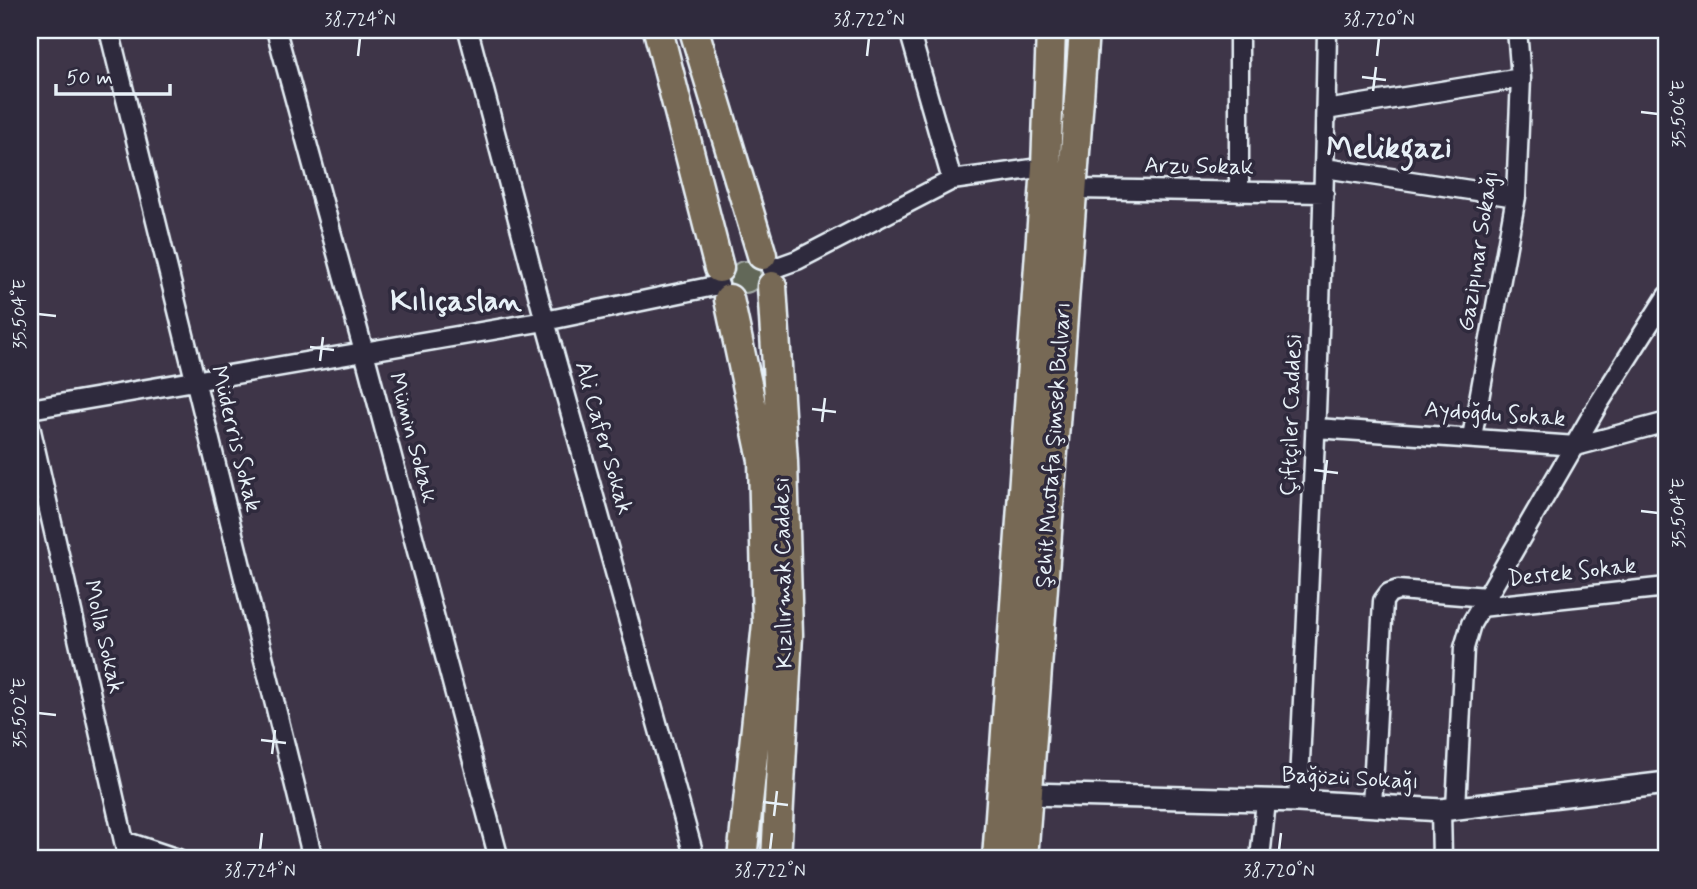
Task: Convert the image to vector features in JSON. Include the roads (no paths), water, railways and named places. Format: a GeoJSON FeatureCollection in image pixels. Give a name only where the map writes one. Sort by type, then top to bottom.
{"type":"FeatureCollection","features":[{"type":"Feature","properties":{"kind":"main road","name":"Kızılırmak Caddesi"},"geometry":{"type":"LineString","coordinates":[[658,30],[763,460],[767,624],[742,859]]}},
{"type":"Feature","properties":{"kind":"main road","name":"Kızılırmak Caddesi"},"geometry":{"type":"LineString","coordinates":[[694,30],[769,270],[783,462],[788,635],[776,859]]}},
{"type":"Feature","properties":{"kind":"main road","name":"Şehit Mustafa Şimsek Bulvarı"},"geometry":{"type":"LineString","coordinates":[[997,859],[1046,167],[1051,30]]}},
{"type":"Feature","properties":{"kind":"main road","name":"Şehit Mustafa Şimsek Bulvarı"},"geometry":{"type":"LineString","coordinates":[[1023,859],[1084,30]]}},
{"type":"Feature","properties":{"kind":"main road"},"geometry":{"type":"LineString","coordinates":[[737,250],[755,251],[769,270],[761,300],[753,303],[736,303],[722,284],[730,254],[737,250]]}},
{"type":"Feature","properties":{"kind":"street","name":"Müderris Sokak"},"geometry":{"type":"LineString","coordinates":[[109,30],[313,859]]}},
{"type":"Feature","properties":{"kind":"street","name":"Mümin Sokak"},"geometry":{"type":"LineString","coordinates":[[276,30],[499,859]]}},
{"type":"Feature","properties":{"kind":"street","name":"Ali Cafer Sokak"},"geometry":{"type":"LineString","coordinates":[[468,30],[545,321],[695,859]]}},
{"type":"Feature","properties":{"kind":"street"},"geometry":{"type":"LineString","coordinates":[[909,30],[952,180]]}},
{"type":"Feature","properties":{"kind":"street"},"geometry":{"type":"LineString","coordinates":[[1239,30],[1239,192]]}},
{"type":"Feature","properties":{"kind":"street","name":"Çiftçiler Caddesi"},"geometry":{"type":"LineString","coordinates":[[1298,802],[1316,428],[1327,30]]}},
{"type":"Feature","properties":{"kind":"street","name":"Gazipınar Sokağı"},"geometry":{"type":"LineString","coordinates":[[1472,437],[1516,197],[1521,78],[1517,30]]}},
{"type":"Feature","properties":{"kind":"street"},"geometry":{"type":"LineString","coordinates":[[1326,110],[1521,78]]}},
{"type":"Feature","properties":{"kind":"street"},"geometry":{"type":"LineString","coordinates":[[769,270],[797,260],[952,180],[1046,167]]}},
{"type":"Feature","properties":{"kind":"street"},"geometry":{"type":"LineString","coordinates":[[1325,169],[1516,197]]}},
{"type":"Feature","properties":{"kind":"street","name":"Arzu Sokak"},"geometry":{"type":"LineString","coordinates":[[1074,189],[1324,193]]}},
{"type":"Feature","properties":{"kind":"street"},"geometry":{"type":"LineString","coordinates":[[30,409],[195,383],[545,321],[722,284]]}},
{"type":"Feature","properties":{"kind":"street"},"geometry":{"type":"LineString","coordinates":[[1442,859],[1464,648],[1471,624],[1600,403],[1667,296]]}},
{"type":"Feature","properties":{"kind":"street","name":"Aydoğdu Sokak"},"geometry":{"type":"LineString","coordinates":[[1316,428],[1576,446],[1667,422]]}},
{"type":"Feature","properties":{"kind":"street","name":"Molla Sokak"},"geometry":{"type":"LineString","coordinates":[[30,426],[128,859]]}},
{"type":"Feature","properties":{"kind":"street","name":"Destek Sokak"},"geometry":{"type":"LineString","coordinates":[[1372,806],[1383,601],[1389,593],[1398,590],[1484,602],[1667,587]]}},
{"type":"Feature","properties":{"kind":"street","name":"Bağözü Sokağı"},"geometry":{"type":"LineString","coordinates":[[1028,794],[1449,809],[1667,783]]}},
{"type":"Feature","properties":{"kind":"street"},"geometry":{"type":"LineString","coordinates":[[1261,859],[1266,801]]}},
{"type":"Feature","properties":{"kind":"street"},"geometry":{"type":"LineString","coordinates":[[124,841],[178,859]]}},
{"type":"Feature","properties":{"kind":"district","name":"Melikgazi"},"geometry":{"type":"Point","coordinates":[1389,148]}},
{"type":"Feature","properties":{"kind":"district","name":"Kılıçaslan"},"geometry":{"type":"Point","coordinates":[456,301]}}]}
